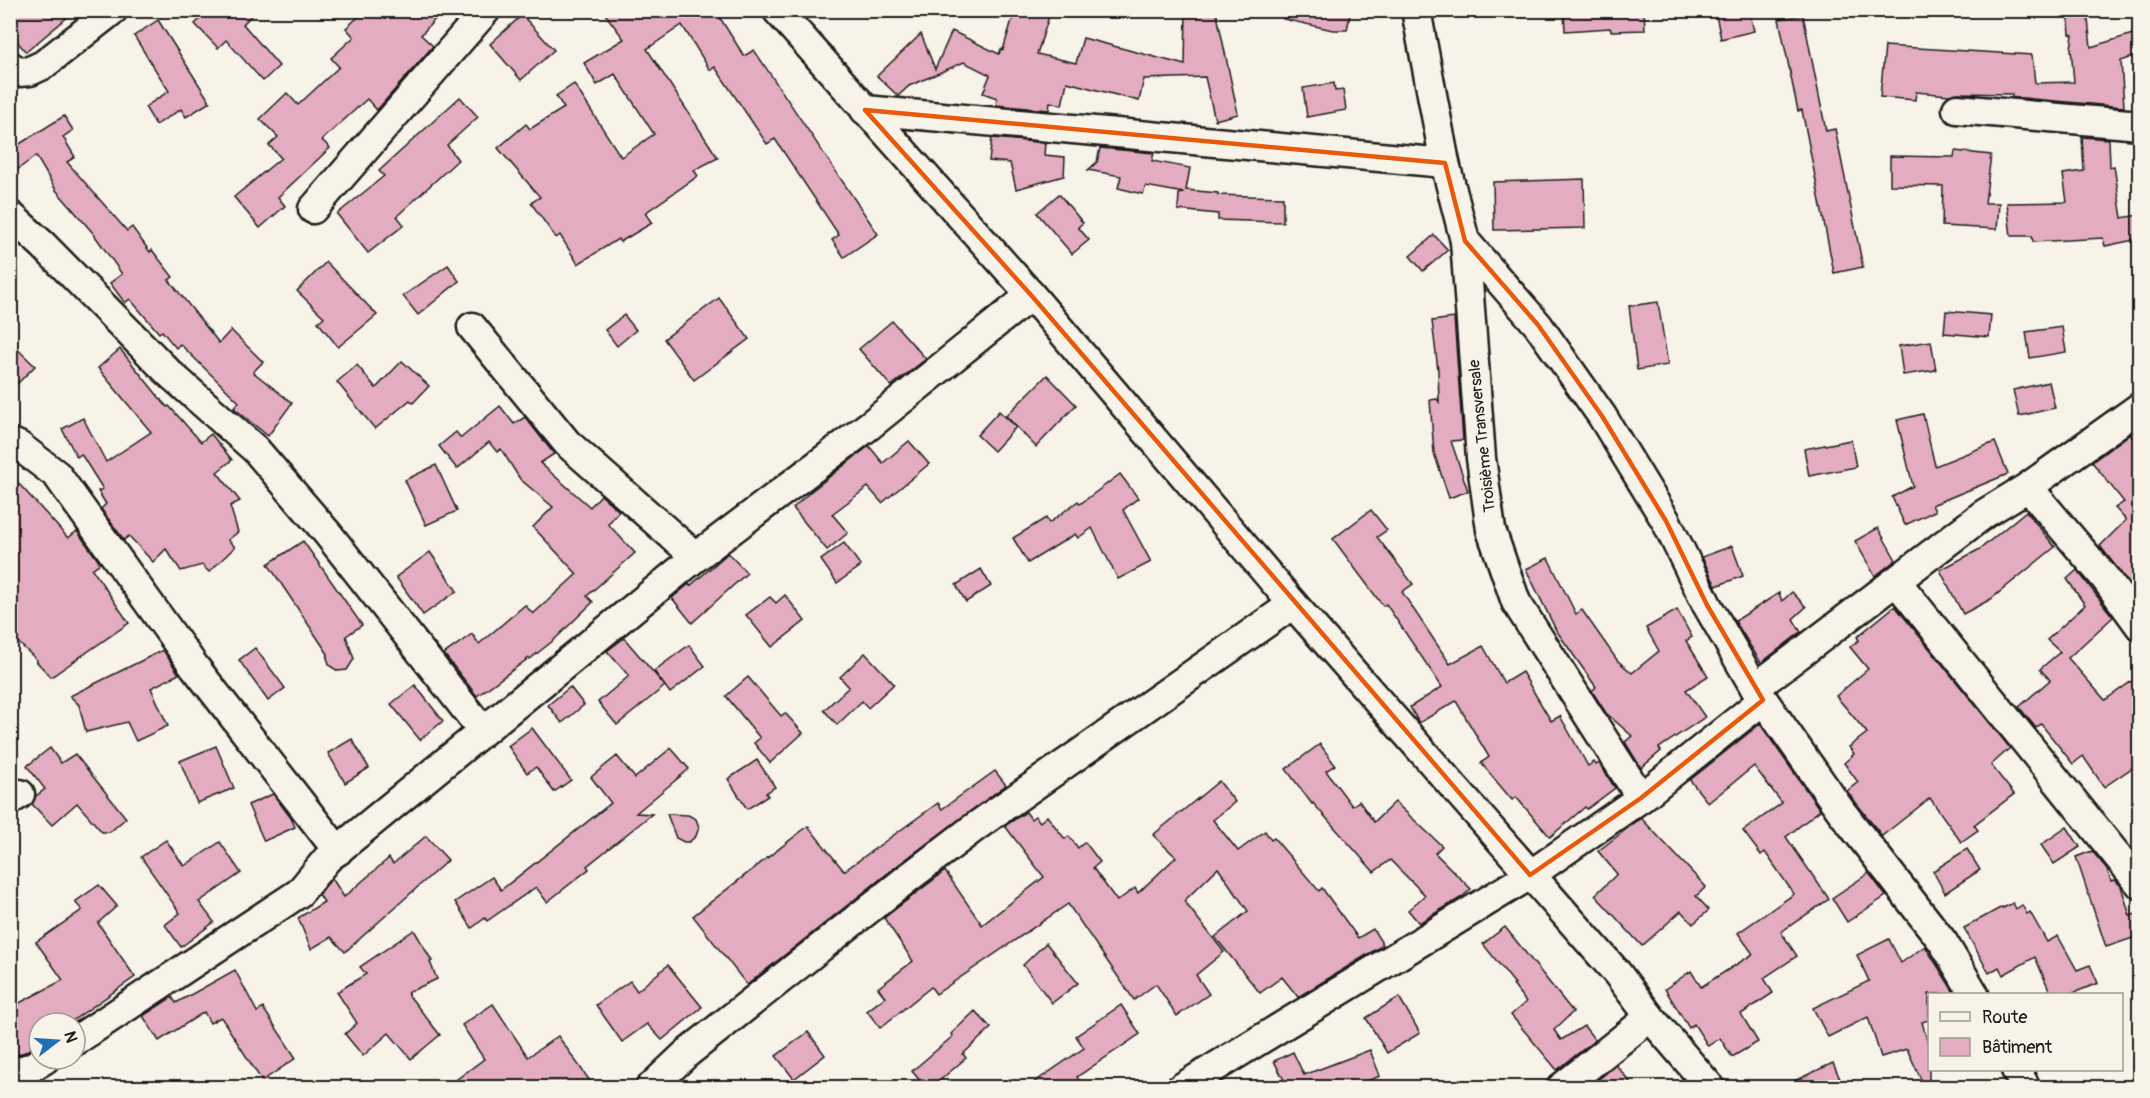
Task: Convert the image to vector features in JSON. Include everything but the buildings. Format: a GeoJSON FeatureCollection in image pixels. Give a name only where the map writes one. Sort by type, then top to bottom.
{"type":"FeatureCollection","features":[{"type":"Feature","properties":{"kind":"street"},"geometry":{"type":"LineString","coordinates":[[10,66],[19,72],[43,66],[112,10]]}},
{"type":"Feature","properties":{"kind":"street"},"geometry":{"type":"LineString","coordinates":[[313,209],[486,10]]}},
{"type":"Feature","properties":{"kind":"street"},"geometry":{"type":"LineString","coordinates":[[777,10],[1031,295],[1293,604],[1617,973],[1650,1017],[1711,1088]]}},
{"type":"Feature","properties":{"kind":"street","name":"Troisième Transversale"},"geometry":{"type":"LineString","coordinates":[[1416,10],[1445,163],[1465,241],[1481,458],[1491,530],[1516,602],[1641,798]]}},
{"type":"Feature","properties":{"kind":"street"},"geometry":{"type":"LineString","coordinates":[[1957,109],[2139,125]]}},
{"type":"Feature","properties":{"kind":"street"},"geometry":{"type":"LineString","coordinates":[[865,110],[1445,163]]}},
{"type":"Feature","properties":{"kind":"street"},"geometry":{"type":"LineString","coordinates":[[10,215],[44,245],[169,374],[256,450],[328,534],[483,731]]}},
{"type":"Feature","properties":{"kind":"street"},"geometry":{"type":"LineString","coordinates":[[1465,241],[1538,326],[1602,416],[1666,521],[1707,605],[1759,694],[1841,811],[1943,942],[1973,993]]}},
{"type":"Feature","properties":{"kind":"street"},"geometry":{"type":"LineString","coordinates":[[87,1033],[299,893],[327,859],[483,731],[696,557],[870,425],[1031,295]]}},
{"type":"Feature","properties":{"kind":"street"},"geometry":{"type":"LineString","coordinates":[[472,327],[567,443],[696,557]]}},
{"type":"Feature","properties":{"kind":"street"},"geometry":{"type":"LineString","coordinates":[[1181,1088],[1530,875],[1641,798],[1759,694],[1896,581],[1984,514],[2028,487],[2139,407]]}},
{"type":"Feature","properties":{"kind":"street"},"geometry":{"type":"LineString","coordinates":[[10,442],[19,446],[57,475],[194,666],[338,851]]}},
{"type":"Feature","properties":{"kind":"street"},"geometry":{"type":"LineString","coordinates":[[2028,487],[2104,578],[2139,626]]}},
{"type":"Feature","properties":{"kind":"street"},"geometry":{"type":"LineString","coordinates":[[1896,581],[2139,884]]}},
{"type":"Feature","properties":{"kind":"street"},"geometry":{"type":"LineString","coordinates":[[650,1088],[686,1054],[975,827],[1293,604]]}},
{"type":"Feature","properties":{"kind":"street"},"geometry":{"type":"LineString","coordinates":[[1561,1088],[1650,1017]]}},
{"type":"Feature","properties":{"kind":"street"},"geometry":{"type":"LineString","coordinates":[[10,1074],[27,1069]]}},
{"type":"Feature","properties":{"kind":"street"},"geometry":{"type":"LineString","coordinates":[[2017,1071],[2026,1088]]}},
{"type":"Feature","properties":{"kind":"highlighted area"},"geometry":{"type":"Polygon","coordinates":[[[865,110],[1445,163],[1465,241],[1538,325],[1602,416],[1666,521],[1707,605],[1763,700],[1641,798],[1530,875],[1031,295],[865,110]]]}}]}
